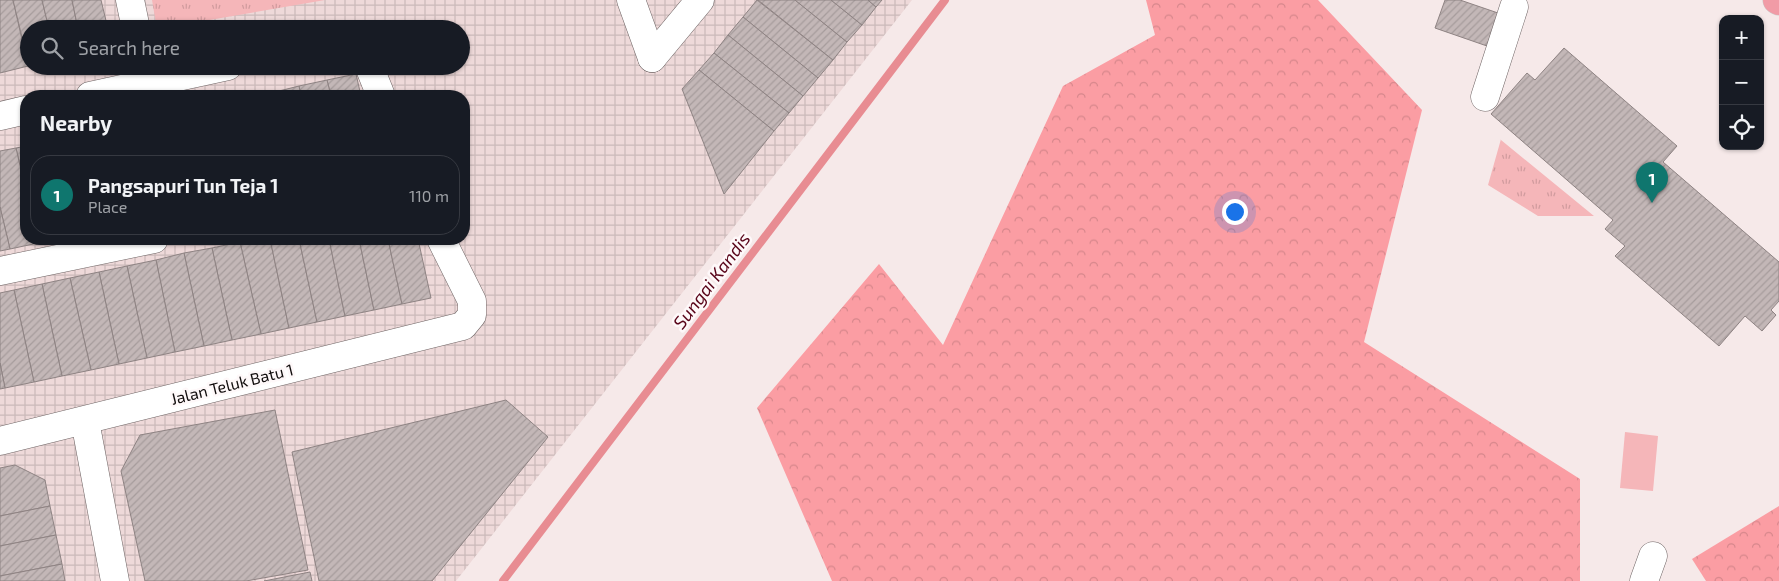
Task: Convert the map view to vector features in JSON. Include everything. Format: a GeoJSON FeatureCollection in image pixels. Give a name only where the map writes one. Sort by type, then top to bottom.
{"type":"FeatureCollection","features":[{"type":"Feature","properties":{"kind":"street"},"geometry":{"type":"LineString","coordinates":[[130,0],[134,20]]}},
{"type":"Feature","properties":{"kind":"street"},"geometry":{"type":"LineString","coordinates":[[631,0],[652,58],[700,0]]}},
{"type":"Feature","properties":{"kind":"street"},"geometry":{"type":"LineString","coordinates":[[1485,97],[1514,7]]}},
{"type":"Feature","properties":{"kind":"street"},"geometry":{"type":"LineString","coordinates":[[106,90],[146,75]]}},
{"type":"Feature","properties":{"kind":"street"},"geometry":{"type":"LineString","coordinates":[[373,75],[379,90]]}},
{"type":"Feature","properties":{"kind":"street"},"geometry":{"type":"LineString","coordinates":[[0,116],[20,111]]}},
{"type":"Feature","properties":{"kind":"street"},"geometry":{"type":"LineString","coordinates":[[0,272],[126,245]]}},
{"type":"Feature","properties":{"kind":"street","name":"Jalan Teluk Batu 1"},"geometry":{"type":"LineString","coordinates":[[0,441],[463,326],[472,315],[472,301],[467,287],[444,245]]}},
{"type":"Feature","properties":{"kind":"street"},"geometry":{"type":"LineString","coordinates":[[85,421],[116,581]]}},
{"type":"Feature","properties":{"kind":"shaded area"},"geometry":{"type":"Polygon","coordinates":[[[0,0],[912,0],[456,581],[0,581],[0,0]]]}},
{"type":"Feature","properties":{"kind":"green space"},"geometry":{"type":"Polygon","coordinates":[[[152,0],[325,0],[209,20],[155,20],[152,0]]]}},
{"type":"Feature","properties":{"kind":"green space"},"geometry":{"type":"Polygon","coordinates":[[[1146,0],[1318,0],[1422,110],[1364,342],[1580,479],[1580,581],[832,581],[757,408],[879,264],[943,345],[1063,86],[1155,35],[1146,0]]]}},
{"type":"Feature","properties":{"kind":"green space"},"geometry":{"type":"Polygon","coordinates":[[[1501,139],[1594,216],[1538,216],[1488,185],[1501,139]]]}},
{"type":"Feature","properties":{"kind":"green space"},"geometry":{"type":"Polygon","coordinates":[[[1625,432],[1658,436],[1653,491],[1620,488],[1625,432]]]}},
{"type":"Feature","properties":{"kind":"green space"},"geometry":{"type":"Polygon","coordinates":[[[1779,506],[1779,581],[1706,581],[1692,559],[1779,506]]]}},
{"type":"Feature","properties":{"kind":"building"},"geometry":{"type":"Polygon","coordinates":[[[0,0],[13,0],[20,31],[20,68],[0,73],[0,0]]]}},
{"type":"Feature","properties":{"kind":"building"},"geometry":{"type":"Polygon","coordinates":[[[13,0],[42,0],[47,20],[20,20],[20,29],[13,0]]]}},
{"type":"Feature","properties":{"kind":"building"},"geometry":{"type":"Polygon","coordinates":[[[42,0],[72,0],[76,20],[47,20],[42,0]]]}},
{"type":"Feature","properties":{"kind":"building"},"geometry":{"type":"Polygon","coordinates":[[[72,0],[101,0],[106,20],[76,20],[72,0]]]}},
{"type":"Feature","properties":{"kind":"building"},"geometry":{"type":"Polygon","coordinates":[[[757,0],[833,60],[818,78],[743,17],[757,0]]]}},
{"type":"Feature","properties":{"kind":"building"},"geometry":{"type":"Polygon","coordinates":[[[758,0],[795,0],[847,42],[833,60],[758,0]]]}},
{"type":"Feature","properties":{"kind":"building"},"geometry":{"type":"Polygon","coordinates":[[[795,0],[831,0],[862,25],[847,42],[795,0]]]}},
{"type":"Feature","properties":{"kind":"building"},"geometry":{"type":"Polygon","coordinates":[[[831,0],[868,0],[876,7],[862,25],[831,0]]]}},
{"type":"Feature","properties":{"kind":"building"},"geometry":{"type":"Polygon","coordinates":[[[868,0],[882,0],[876,7],[868,0]]]}},
{"type":"Feature","properties":{"kind":"building"},"geometry":{"type":"Polygon","coordinates":[[[1445,0],[1460,0],[1498,13],[1487,46],[1435,28],[1445,0]]]}},
{"type":"Feature","properties":{"kind":"building"},"geometry":{"type":"Polygon","coordinates":[[[743,17],[818,78],[803,96],[728,35],[743,17]]]}},
{"type":"Feature","properties":{"kind":"building"},"geometry":{"type":"Polygon","coordinates":[[[728,35],[803,96],[789,113],[714,53],[728,35]]]}},
{"type":"Feature","properties":{"kind":"building"},"geometry":{"type":"Polygon","coordinates":[[[1564,48],[1677,146],[1663,162],[1779,262],[1779,301],[1771,310],[1776,315],[1762,331],[1745,316],[1719,346],[1615,256],[1625,246],[1605,229],[1613,220],[1491,114],[1527,73],[1535,80],[1564,48]]]}},
{"type":"Feature","properties":{"kind":"building"},"geometry":{"type":"Polygon","coordinates":[[[714,53],[789,113],[774,131],[699,70],[714,53]]]}},
{"type":"Feature","properties":{"kind":"building"},"geometry":{"type":"Polygon","coordinates":[[[699,70],[774,131],[724,194],[682,89],[699,70]]]}},
{"type":"Feature","properties":{"kind":"building"},"geometry":{"type":"Polygon","coordinates":[[[356,75],[360,90],[330,90],[327,80],[356,75]]]}},
{"type":"Feature","properties":{"kind":"building"},"geometry":{"type":"Polygon","coordinates":[[[327,80],[330,90],[300,90],[299,86],[327,80]]]}},
{"type":"Feature","properties":{"kind":"building"},"geometry":{"type":"Polygon","coordinates":[[[299,86],[300,90],[283,90],[299,86]]]}},
{"type":"Feature","properties":{"kind":"building"},"geometry":{"type":"Polygon","coordinates":[[[20,147],[20,166],[16,148],[20,147]]]}},
{"type":"Feature","properties":{"kind":"building"},"geometry":{"type":"Polygon","coordinates":[[[16,148],[20,166],[20,245],[29,245],[10,249],[0,207],[0,151],[16,148]]]}},
{"type":"Feature","properties":{"kind":"building"},"geometry":{"type":"Polygon","coordinates":[[[0,207],[10,249],[0,251],[0,207]]]}},
{"type":"Feature","properties":{"kind":"building"},"geometry":{"type":"Polygon","coordinates":[[[226,245],[241,245],[261,334],[232,340],[212,248],[226,245]]]}},
{"type":"Feature","properties":{"kind":"building"},"geometry":{"type":"Polygon","coordinates":[[[241,245],[271,245],[289,328],[261,334],[241,245]]]}},
{"type":"Feature","properties":{"kind":"building"},"geometry":{"type":"Polygon","coordinates":[[[271,245],[300,245],[317,322],[289,328],[271,245]]]}},
{"type":"Feature","properties":{"kind":"building"},"geometry":{"type":"Polygon","coordinates":[[[300,245],[330,245],[345,316],[317,322],[300,245]]]}},
{"type":"Feature","properties":{"kind":"building"},"geometry":{"type":"Polygon","coordinates":[[[330,245],[360,245],[374,310],[345,316],[330,245]]]}},
{"type":"Feature","properties":{"kind":"building"},"geometry":{"type":"Polygon","coordinates":[[[360,245],[389,245],[402,304],[374,310],[360,245]]]}},
{"type":"Feature","properties":{"kind":"building"},"geometry":{"type":"Polygon","coordinates":[[[389,245],[419,245],[431,298],[402,304],[389,245]]]}},
{"type":"Feature","properties":{"kind":"building"},"geometry":{"type":"Polygon","coordinates":[[[212,248],[232,340],[204,346],[184,253],[212,248]]]}},
{"type":"Feature","properties":{"kind":"building"},"geometry":{"type":"Polygon","coordinates":[[[184,253],[204,346],[175,352],[156,260],[184,253]]]}},
{"type":"Feature","properties":{"kind":"building"},"geometry":{"type":"Polygon","coordinates":[[[156,260],[175,352],[147,358],[127,266],[156,260]]]}},
{"type":"Feature","properties":{"kind":"building"},"geometry":{"type":"Polygon","coordinates":[[[127,266],[147,358],[119,364],[99,272],[127,266]]]}},
{"type":"Feature","properties":{"kind":"building"},"geometry":{"type":"Polygon","coordinates":[[[99,272],[119,364],[91,370],[70,278],[99,272]]]}},
{"type":"Feature","properties":{"kind":"building"},"geometry":{"type":"Polygon","coordinates":[[[70,278],[91,370],[62,376],[42,284],[70,278]]]}},
{"type":"Feature","properties":{"kind":"building"},"geometry":{"type":"Polygon","coordinates":[[[42,284],[62,376],[34,382],[14,290],[42,284]]]}},
{"type":"Feature","properties":{"kind":"building"},"geometry":{"type":"Polygon","coordinates":[[[14,290],[34,382],[5,388],[0,363],[0,293],[14,290]]]}},
{"type":"Feature","properties":{"kind":"building"},"geometry":{"type":"Polygon","coordinates":[[[0,363],[5,388],[0,389],[0,363]]]}},
{"type":"Feature","properties":{"kind":"building"},"geometry":{"type":"Polygon","coordinates":[[[506,400],[548,437],[432,581],[319,581],[292,452],[506,400]]]}},
{"type":"Feature","properties":{"kind":"building"},"geometry":{"type":"Polygon","coordinates":[[[275,410],[308,570],[246,581],[145,581],[121,471],[140,435],[275,410]]]}},
{"type":"Feature","properties":{"kind":"building"},"geometry":{"type":"Polygon","coordinates":[[[15,465],[45,480],[50,506],[0,516],[0,468],[15,465]]]}},
{"type":"Feature","properties":{"kind":"building"},"geometry":{"type":"Polygon","coordinates":[[[50,506],[56,535],[0,546],[0,516],[50,506]]]}},
{"type":"Feature","properties":{"kind":"building"},"geometry":{"type":"Polygon","coordinates":[[[56,535],[62,564],[0,576],[0,546],[56,535]]]}},
{"type":"Feature","properties":{"kind":"building"},"geometry":{"type":"Polygon","coordinates":[[[62,564],[65,581],[0,581],[0,576],[62,564]]]}},
{"type":"Feature","properties":{"kind":"building"},"geometry":{"type":"Polygon","coordinates":[[[310,572],[312,581],[264,581],[310,572]]]}},
{"type":"Feature","properties":{"kind":"waterway","name":"Sungai Kandis"},"geometry":{"type":"LineString","coordinates":[[503,581],[945,0]]}},
{"type":"Feature","properties":{"kind":"place","name":"Pangsapuri Tun Teja 1"},"geometry":{"type":"Point","coordinates":[1652,203]}}]}
